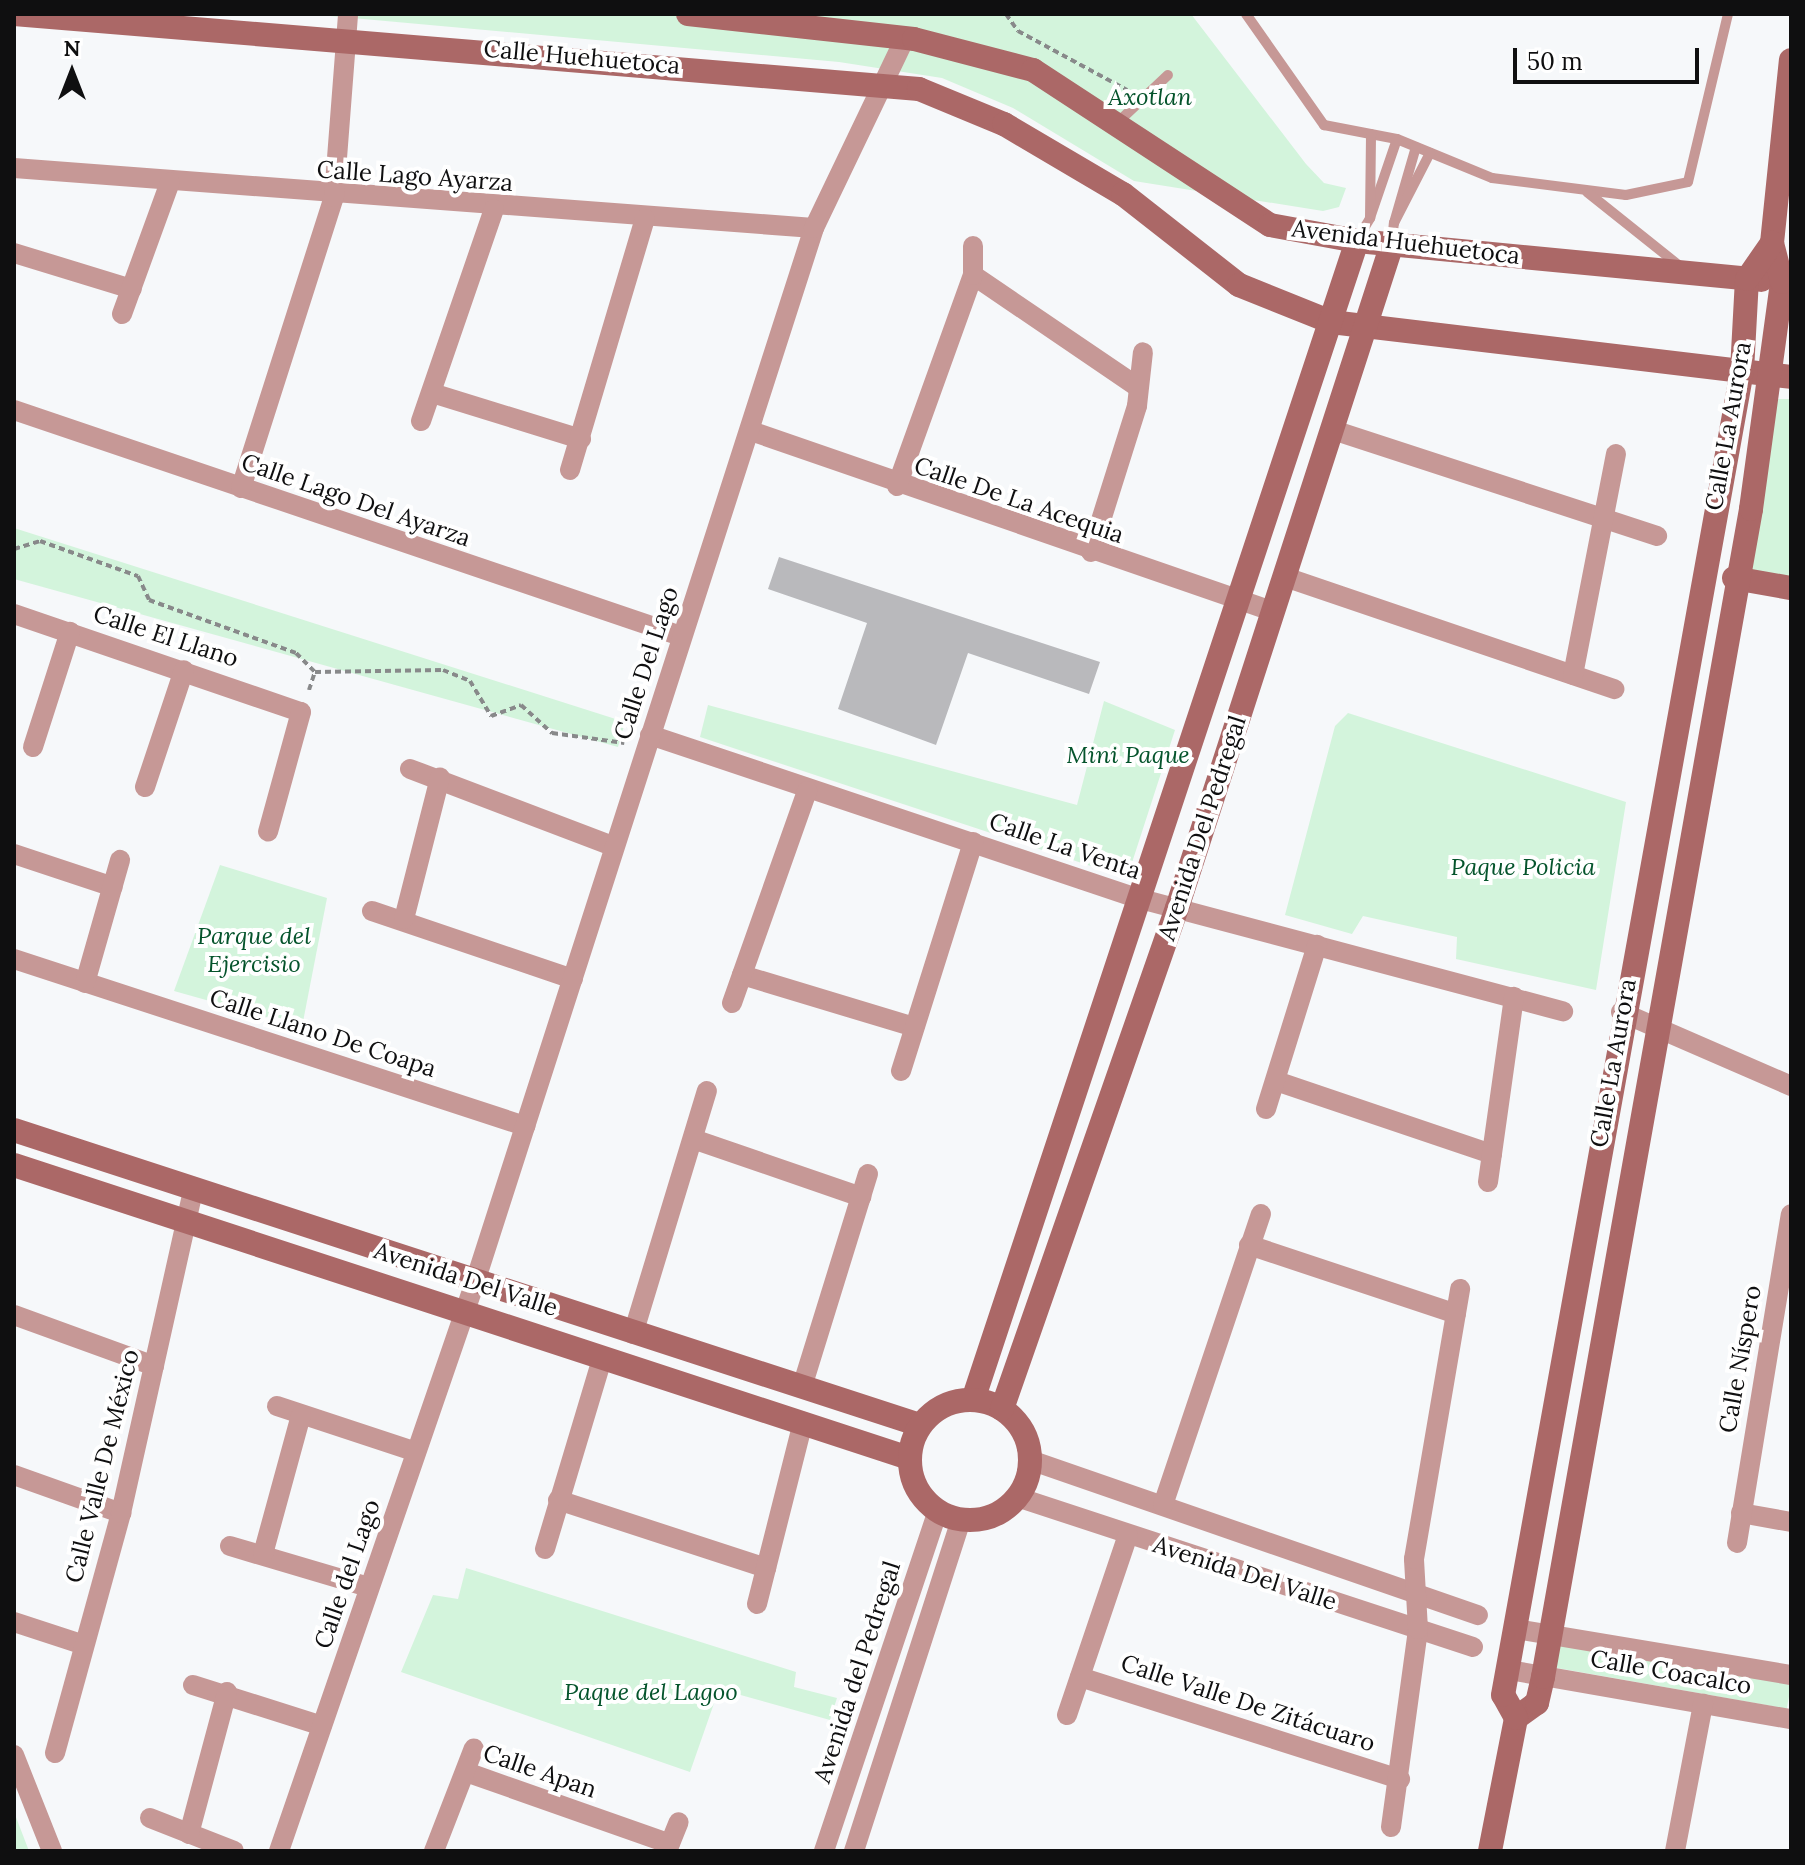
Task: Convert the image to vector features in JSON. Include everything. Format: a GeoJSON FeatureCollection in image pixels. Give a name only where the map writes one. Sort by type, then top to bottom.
{"type":"FeatureCollection","features":[{"type":"Feature","properties":{"kind":"street","name":"Calle Huehuetoca"},"geometry":{"type":"LineString","coordinates":[[14,14],[884,82],[961,103],[1123,194],[1209,267],[1331,322]]}},
{"type":"Feature","properties":{"kind":"street"},"geometry":{"type":"LineString","coordinates":[[241,488],[334,197],[349,39],[348,14]]}},
{"type":"Feature","properties":{"kind":"street","name":"Avenida Huehuetoca"},"geometry":{"type":"LineString","coordinates":[[688,14],[905,38],[1033,70],[1270,225],[1357,241],[1393,234],[1692,275],[1787,282]]}},
{"type":"Feature","properties":{"kind":"street","name":"Calle Del Lago"},"geometry":{"type":"LineString","coordinates":[[464,1314],[814,228],[905,38]]}},
{"type":"Feature","properties":{"kind":"street"},"geometry":{"type":"LineString","coordinates":[[1747,279],[1772,243],[1791,60]]}},
{"type":"Feature","properties":{"kind":"street","name":"Calle Lago Ayarza"},"geometry":{"type":"LineString","coordinates":[[14,168],[494,209],[814,228]]}},
{"type":"Feature","properties":{"kind":"street"},"geometry":{"type":"LineString","coordinates":[[122,314],[170,182]]}},
{"type":"Feature","properties":{"kind":"street"},"geometry":{"type":"LineString","coordinates":[[421,421],[494,209]]}},
{"type":"Feature","properties":{"kind":"street"},"geometry":{"type":"LineString","coordinates":[[570,470],[645,219]]}},
{"type":"Feature","properties":{"kind":"street","name":"Avenida Del Pedregal"},"geometry":{"type":"LineString","coordinates":[[1002,1409],[1177,908],[1272,611],[1367,330],[1393,234]]}},
{"type":"Feature","properties":{"kind":"street","name":"Avenida Del Pedregal"},"geometry":{"type":"LineString","coordinates":[[973,1400],[1234,598],[1357,241]]}},
{"type":"Feature","properties":{"kind":"street","name":"Calle La Aurora"},"geometry":{"type":"LineString","coordinates":[[1747,279],[1742,371],[1621,1012],[1503,1695],[1516,1718],[1537,1703],[1543,1677],[1734,578],[1782,376],[1787,282],[1772,243]]}},
{"type":"Feature","properties":{"kind":"street"},"geometry":{"type":"LineString","coordinates":[[897,486],[973,275],[973,246]]}},
{"type":"Feature","properties":{"kind":"street"},"geometry":{"type":"LineString","coordinates":[[14,253],[132,289]]}},
{"type":"Feature","properties":{"kind":"street"},"geometry":{"type":"LineString","coordinates":[[973,275],[1138,387]]}},
{"type":"Feature","properties":{"kind":"street"},"geometry":{"type":"LineString","coordinates":[[1331,322],[1367,330],[1782,376]]}},
{"type":"Feature","properties":{"kind":"street"},"geometry":{"type":"LineString","coordinates":[[1091,552],[1138,387],[1143,352]]}},
{"type":"Feature","properties":{"kind":"street"},"geometry":{"type":"LineString","coordinates":[[432,393],[581,439]]}},
{"type":"Feature","properties":{"kind":"street","name":"Calle Lago Del Ayarza"},"geometry":{"type":"LineString","coordinates":[[14,410],[681,636]]}},
{"type":"Feature","properties":{"kind":"street"},"geometry":{"type":"LineString","coordinates":[[1333,430],[1657,536]]}},
{"type":"Feature","properties":{"kind":"street","name":"Calle De La Acequia"},"geometry":{"type":"LineString","coordinates":[[751,431],[897,486],[1272,611]]}},
{"type":"Feature","properties":{"kind":"street"},"geometry":{"type":"LineString","coordinates":[[1573,675],[1616,454]]}},
{"type":"Feature","properties":{"kind":"street"},"geometry":{"type":"LineString","coordinates":[[1285,577],[1614,689]]}},
{"type":"Feature","properties":{"kind":"street"},"geometry":{"type":"LineString","coordinates":[[1734,578],[1791,588]]}},
{"type":"Feature","properties":{"kind":"street","name":"Calle El Llano"},"geometry":{"type":"LineString","coordinates":[[14,614],[301,712]]}},
{"type":"Feature","properties":{"kind":"street"},"geometry":{"type":"LineString","coordinates":[[33,747],[70,632]]}},
{"type":"Feature","properties":{"kind":"street"},"geometry":{"type":"LineString","coordinates":[[145,787],[184,670]]}},
{"type":"Feature","properties":{"kind":"street"},"geometry":{"type":"LineString","coordinates":[[268,832],[301,712]]}},
{"type":"Feature","properties":{"kind":"street","name":"Calle La Venta"},"geometry":{"type":"LineString","coordinates":[[648,742],[973,842],[1137,898],[1563,1011]]}},
{"type":"Feature","properties":{"kind":"street"},"geometry":{"type":"LineString","coordinates":[[410,769],[613,846]]}},
{"type":"Feature","properties":{"kind":"street"},"geometry":{"type":"LineString","coordinates":[[404,919],[440,778]]}},
{"type":"Feature","properties":{"kind":"street"},"geometry":{"type":"LineString","coordinates":[[732,1003],[807,791]]}},
{"type":"Feature","properties":{"kind":"street"},"geometry":{"type":"LineString","coordinates":[[901,1071],[973,842]]}},
{"type":"Feature","properties":{"kind":"street"},"geometry":{"type":"LineString","coordinates":[[14,854],[113,887]]}},
{"type":"Feature","properties":{"kind":"street"},"geometry":{"type":"LineString","coordinates":[[85,983],[120,860]]}},
{"type":"Feature","properties":{"kind":"street"},"geometry":{"type":"LineString","coordinates":[[372,911],[404,919],[573,979]]}},
{"type":"Feature","properties":{"kind":"street"},"geometry":{"type":"LineString","coordinates":[[1266,1109],[1317,945]]}},
{"type":"Feature","properties":{"kind":"street","name":"Calle Llano De Coapa"},"geometry":{"type":"LineString","coordinates":[[14,959],[525,1126]]}},
{"type":"Feature","properties":{"kind":"street"},"geometry":{"type":"LineString","coordinates":[[742,975],[914,1027]]}},
{"type":"Feature","properties":{"kind":"street"},"geometry":{"type":"LineString","coordinates":[[1488,1182],[1514,997]]}},
{"type":"Feature","properties":{"kind":"street"},"geometry":{"type":"LineString","coordinates":[[1621,1012],[1791,1086]]}},
{"type":"Feature","properties":{"kind":"street"},"geometry":{"type":"LineString","coordinates":[[1276,1081],[1492,1154]]}},
{"type":"Feature","properties":{"kind":"street"},"geometry":{"type":"LineString","coordinates":[[633,1334],[707,1091]]}},
{"type":"Feature","properties":{"kind":"street","name":"Avenida Del Valle"},"geometry":{"type":"LineString","coordinates":[[14,1130],[920,1425]]}},
{"type":"Feature","properties":{"kind":"street"},"geometry":{"type":"LineString","coordinates":[[693,1139],[861,1197]]}},
{"type":"Feature","properties":{"kind":"street","name":"Avenida Del Valle"},"geometry":{"type":"LineString","coordinates":[[14,1165],[909,1458]]}},
{"type":"Feature","properties":{"kind":"street"},"geometry":{"type":"LineString","coordinates":[[802,1387],[868,1174]]}},
{"type":"Feature","properties":{"kind":"street","name":"Calle Valle De México"},"geometry":{"type":"LineString","coordinates":[[55,1753],[121,1513],[193,1190]]}},
{"type":"Feature","properties":{"kind":"street"},"geometry":{"type":"LineString","coordinates":[[1163,1505],[1261,1214]]}},
{"type":"Feature","properties":{"kind":"street","name":"Calle Níspero"},"geometry":{"type":"LineString","coordinates":[[1737,1543],[1791,1214]]}},
{"type":"Feature","properties":{"kind":"street"},"geometry":{"type":"LineString","coordinates":[[1249,1245],[1456,1314]]}},
{"type":"Feature","properties":{"kind":"street","name":"Calle Valle De Zitácuaro"},"geometry":{"type":"LineString","coordinates":[[1391,1827],[1400,1779],[1418,1629],[1414,1559],[1460,1289]]}},
{"type":"Feature","properties":{"kind":"street","name":"Calle del Lago"},"geometry":{"type":"LineString","coordinates":[[279,1851],[464,1314]]}},
{"type":"Feature","properties":{"kind":"street"},"geometry":{"type":"LineString","coordinates":[[14,1315],[154,1366]]}},
{"type":"Feature","properties":{"kind":"street"},"geometry":{"type":"LineString","coordinates":[[545,1549],[602,1359]]}},
{"type":"Feature","properties":{"kind":"street"},"geometry":{"type":"LineString","coordinates":[[973,1400],[1002,1409],[1027,1440],[1030,1460],[1017,1497],[992,1516],[961,1519],[938,1510],[915,1486],[909,1458],[920,1425],[943,1406],[973,1400]]}},
{"type":"Feature","properties":{"kind":"street"},"geometry":{"type":"LineString","coordinates":[[277,1406],[416,1452]]}},
{"type":"Feature","properties":{"kind":"street"},"geometry":{"type":"LineString","coordinates":[[263,1554],[301,1415]]}},
{"type":"Feature","properties":{"kind":"street"},"geometry":{"type":"LineString","coordinates":[[757,1604],[803,1422]]}},
{"type":"Feature","properties":{"kind":"street","name":"Avenida Del Valle"},"geometry":{"type":"LineString","coordinates":[[1030,1460],[1478,1615]]}},
{"type":"Feature","properties":{"kind":"street"},"geometry":{"type":"LineString","coordinates":[[14,1475],[121,1513]]}},
{"type":"Feature","properties":{"kind":"street","name":"Avenida Del Valle"},"geometry":{"type":"LineString","coordinates":[[1017,1497],[1473,1647]]}},
{"type":"Feature","properties":{"kind":"street"},"geometry":{"type":"LineString","coordinates":[[558,1500],[766,1568]]}},
{"type":"Feature","properties":{"kind":"street","name":"Avenida del Pedregal"},"geometry":{"type":"LineString","coordinates":[[824,1851],[938,1510]]}},
{"type":"Feature","properties":{"kind":"street"},"geometry":{"type":"LineString","coordinates":[[1741,1513],[1791,1522]]}},
{"type":"Feature","properties":{"kind":"street"},"geometry":{"type":"LineString","coordinates":[[854,1851],[961,1519]]}},
{"type":"Feature","properties":{"kind":"street","name":"Calle Valle De Zitácuaro"},"geometry":{"type":"LineString","coordinates":[[1067,1715],[1128,1535]]}},
{"type":"Feature","properties":{"kind":"street"},"geometry":{"type":"LineString","coordinates":[[230,1546],[368,1587]]}},
{"type":"Feature","properties":{"kind":"street"},"geometry":{"type":"LineString","coordinates":[[14,1622],[84,1645]]}},
{"type":"Feature","properties":{"kind":"street","name":"Calle Coacalco"},"geometry":{"type":"LineString","coordinates":[[1516,1629],[1791,1675]]}},
{"type":"Feature","properties":{"kind":"street","name":"Calle Coacalco"},"geometry":{"type":"LineString","coordinates":[[1509,1670],[1791,1719]]}},
{"type":"Feature","properties":{"kind":"street","name":"Calle Valle De Zitácuaro"},"geometry":{"type":"LineString","coordinates":[[1080,1677],[1400,1779]]}},
{"type":"Feature","properties":{"kind":"street"},"geometry":{"type":"LineString","coordinates":[[193,1685],[227,1692],[322,1726]]}},
{"type":"Feature","properties":{"kind":"street"},"geometry":{"type":"LineString","coordinates":[[189,1834],[227,1692]]}},
{"type":"Feature","properties":{"kind":"street"},"geometry":{"type":"LineString","coordinates":[[1675,1851],[1703,1704]]}},
{"type":"Feature","properties":{"kind":"street"},"geometry":{"type":"LineString","coordinates":[[1490,1851],[1516,1718]]}},
{"type":"Feature","properties":{"kind":"street"},"geometry":{"type":"LineString","coordinates":[[466,1772],[474,1748]]}},
{"type":"Feature","properties":{"kind":"street"},"geometry":{"type":"LineString","coordinates":[[14,1755],[52,1851]]}},
{"type":"Feature","properties":{"kind":"street","name":"Calle Apan"},"geometry":{"type":"LineString","coordinates":[[434,1851],[466,1772],[669,1847]]}},
{"type":"Feature","properties":{"kind":"street"},"geometry":{"type":"LineString","coordinates":[[150,1818],[234,1851]]}},
{"type":"Feature","properties":{"kind":"street"},"geometry":{"type":"LineString","coordinates":[[669,1847],[679,1822]]}},
{"type":"Feature","properties":{"kind":"lane"},"geometry":{"type":"LineString","coordinates":[[1246,14],[1324,125],[1397,139],[1492,178],[1626,195],[1688,182],[1728,14]]}},
{"type":"Feature","properties":{"kind":"lane"},"geometry":{"type":"LineString","coordinates":[[1116,124],[1168,75]]}},
{"type":"Feature","properties":{"kind":"lane"},"geometry":{"type":"LineString","coordinates":[[1370,218],[1371,134]]}},
{"type":"Feature","properties":{"kind":"lane"},"geometry":{"type":"LineString","coordinates":[[1357,241],[1370,218],[1397,139]]}},
{"type":"Feature","properties":{"kind":"lane"},"geometry":{"type":"LineString","coordinates":[[1393,234],[1416,147]]}},
{"type":"Feature","properties":{"kind":"lane"},"geometry":{"type":"LineString","coordinates":[[1393,234],[1430,153]]}},
{"type":"Feature","properties":{"kind":"lane"},"geometry":{"type":"LineString","coordinates":[[1587,192],[1692,275]]}},
{"type":"Feature","properties":{"kind":"path"},"geometry":{"type":"LineString","coordinates":[[1006,14],[1018,31],[1142,98]]}},
{"type":"Feature","properties":{"kind":"path"},"geometry":{"type":"LineString","coordinates":[[14,549],[40,541],[138,576],[149,600],[296,653],[315,672],[443,670],[470,681],[491,716],[521,705],[552,733],[648,742]]}},
{"type":"Feature","properties":{"kind":"path"},"geometry":{"type":"LineString","coordinates":[[301,712],[315,672]]}},
{"type":"Feature","properties":{"kind":"green space","name":"Axotlan"},"geometry":{"type":"Polygon","coordinates":[[[308,14],[1191,14],[1306,164],[1324,183],[1346,188],[1339,207],[1323,211],[1134,181],[1013,108],[942,78],[839,62],[308,14]]]}},
{"type":"Feature","properties":{"kind":"green space"},"geometry":{"type":"Polygon","coordinates":[[[1776,399],[1791,399],[1791,582],[1745,575],[1776,399]]]}},
{"type":"Feature","properties":{"kind":"green space"},"geometry":{"type":"Polygon","coordinates":[[[14,528],[625,722],[618,747],[14,579],[14,528]]]}},
{"type":"Feature","properties":{"kind":"green space","name":"Mini Paque"},"geometry":{"type":"Polygon","coordinates":[[[1104,701],[1175,730],[1127,878],[700,737],[708,705],[1077,805],[1104,701]]]}},
{"type":"Feature","properties":{"kind":"green space","name":"Paque Policia"},"geometry":{"type":"Polygon","coordinates":[[[1348,713],[1626,802],[1596,990],[1456,959],[1457,937],[1363,916],[1352,934],[1285,915],[1335,726],[1348,713]]]}},
{"type":"Feature","properties":{"kind":"green space","name":"Parque del Ejercisio"},"geometry":{"type":"Polygon","coordinates":[[[220,865],[327,898],[302,1027],[174,991],[220,865]]]}},
{"type":"Feature","properties":{"kind":"green space","name":"Paque del Lagoo"},"geometry":{"type":"Polygon","coordinates":[[[466,1568],[796,1672],[794,1687],[837,1698],[830,1720],[719,1689],[690,1772],[401,1672],[433,1595],[458,1599],[466,1568]]]}},
{"type":"Feature","properties":{"kind":"green space"},"geometry":{"type":"Polygon","coordinates":[[[1553,1641],[1791,1683],[1787,1709],[1548,1667],[1553,1641]]]}},
{"type":"Feature","properties":{"kind":"green space"},"geometry":{"type":"Polygon","coordinates":[[[14,1812],[29,1851],[14,1851],[14,1812]]]}},
{"type":"Feature","properties":{"kind":"building"},"geometry":{"type":"Polygon","coordinates":[[[779,557],[1100,662],[1089,694],[968,653],[936,745],[838,709],[867,623],[768,589],[779,557]]]}}]}
